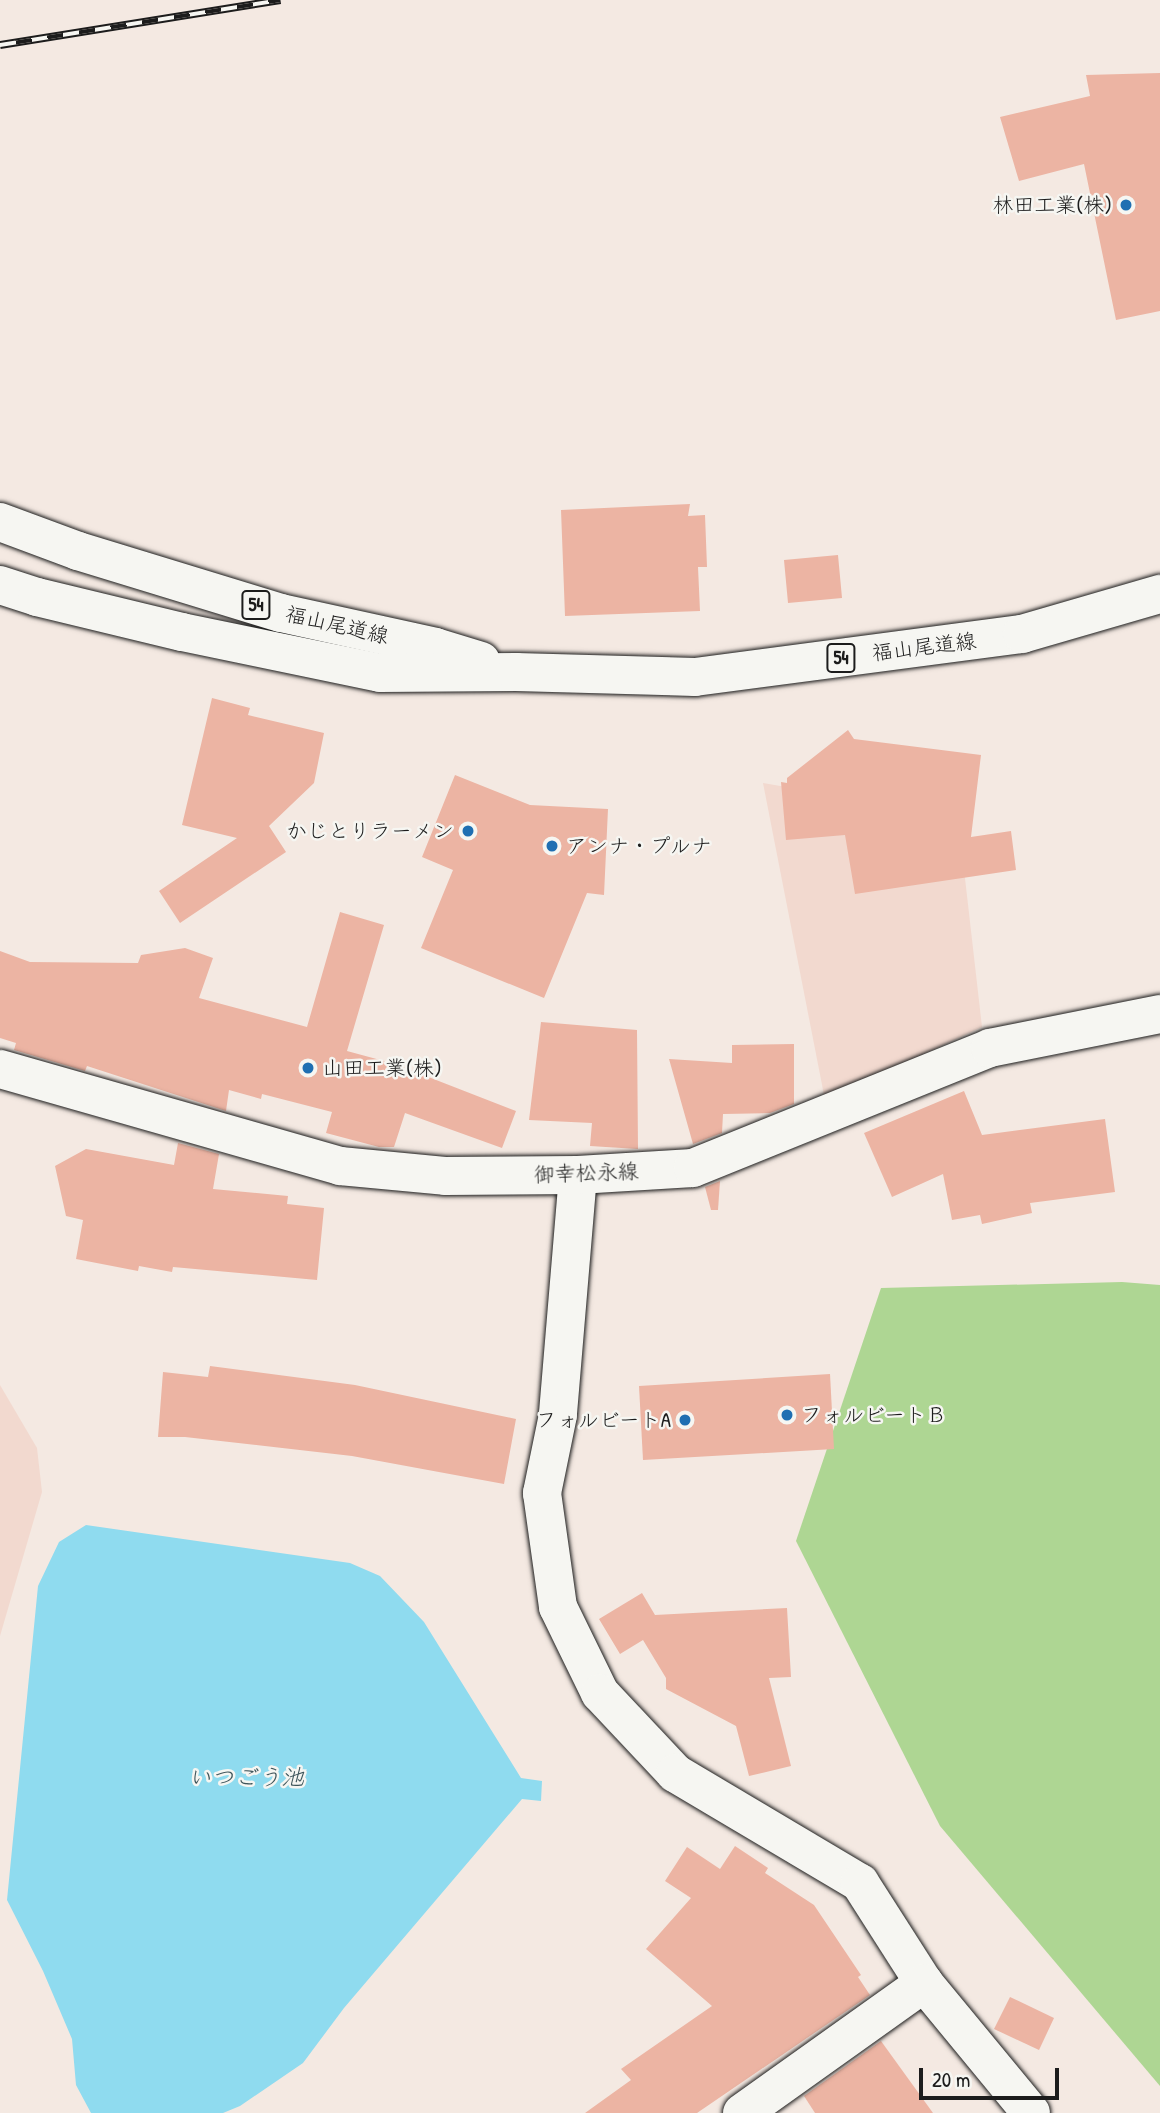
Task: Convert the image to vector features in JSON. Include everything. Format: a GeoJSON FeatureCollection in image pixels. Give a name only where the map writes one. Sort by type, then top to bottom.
{"type":"FeatureCollection","features":[{"type":"Feature","properties":{"kind":"main road","name":"福山尾道線"},"geometry":{"type":"LineString","coordinates":[[0,522],[78,551],[281,613],[435,647],[516,672]]}},
{"type":"Feature","properties":{"kind":"main road","name":"福山尾道線"},"geometry":{"type":"LineString","coordinates":[[0,584],[37,597],[182,632],[380,673],[516,672],[695,677],[1022,634],[1160,594]]}},
{"type":"Feature","properties":{"kind":"main road","name":"御幸松永線"},"geometry":{"type":"LineString","coordinates":[[0,1069],[340,1166],[444,1176],[578,1175],[694,1168],[990,1048],[1160,1014]]}},
{"type":"Feature","properties":{"kind":"main road"},"geometry":{"type":"LineString","coordinates":[[578,1175],[558,1415],[542,1493],[558,1607],[600,1693],[675,1773],[860,1883],[924,1983],[1031,2113]]}},
{"type":"Feature","properties":{"kind":"main road"},"geometry":{"type":"LineString","coordinates":[[743,2113],[924,1983]]}},
{"type":"Feature","properties":{"kind":"shaded area"},"geometry":{"type":"Polygon","coordinates":[[[763,783],[958,817],[982,1027],[825,1100],[763,783]]]}},
{"type":"Feature","properties":{"kind":"shaded area"},"geometry":{"type":"Polygon","coordinates":[[[0,1385],[37,1448],[42,1492],[0,1636],[0,1385]]]}},
{"type":"Feature","properties":{"kind":"green space"},"geometry":{"type":"Polygon","coordinates":[[[1122,1282],[1160,1285],[1160,2086],[940,1826],[796,1541],[881,1288],[1122,1282]]]}},
{"type":"Feature","properties":{"kind":"water","name":"いつごう池"},"geometry":{"type":"Polygon","coordinates":[[[86,1525],[350,1563],[380,1576],[424,1622],[521,1778],[542,1781],[541,1801],[522,1799],[344,2008],[303,2063],[240,2106],[223,2113],[91,2113],[76,2085],[72,2039],[43,1971],[7,1900],[38,1586],[59,1542],[86,1525]]]}},
{"type":"Feature","properties":{"kind":"building","name":"林田工業(株)"},"geometry":{"type":"Polygon","coordinates":[[[1160,73],[1160,311],[1116,320],[1084,164],[1019,181],[1000,117],[1090,96],[1086,75],[1160,73]]]}},
{"type":"Feature","properties":{"kind":"building"},"geometry":{"type":"Polygon","coordinates":[[[690,504],[688,516],[705,515],[707,567],[698,567],[700,611],[565,616],[561,510],[690,504]]]}},
{"type":"Feature","properties":{"kind":"building"},"geometry":{"type":"Polygon","coordinates":[[[838,555],[842,598],[788,603],[784,560],[838,555]]]}},
{"type":"Feature","properties":{"kind":"building"},"geometry":{"type":"Polygon","coordinates":[[[212,698],[250,708],[248,715],[324,733],[314,783],[269,826],[286,852],[180,923],[159,891],[237,838],[182,825],[212,698]]]}},
{"type":"Feature","properties":{"kind":"building"},"geometry":{"type":"Polygon","coordinates":[[[848,730],[854,739],[981,755],[971,837],[1011,831],[1016,870],[855,894],[845,835],[786,840],[781,782],[787,783],[787,778],[848,730]]]}},
{"type":"Feature","properties":{"kind":"building"},"geometry":{"type":"Polygon","coordinates":[[[455,775],[530,805],[608,809],[604,895],[587,893],[544,998],[421,948],[453,870],[422,857],[455,775]]]}},
{"type":"Feature","properties":{"kind":"building"},"geometry":{"type":"Polygon","coordinates":[[[340,912],[384,925],[347,1051],[395,1064],[516,1111],[502,1148],[405,1113],[394,1147],[379,1147],[326,1133],[332,1112],[262,1094],[261,1099],[229,1090],[226,1111],[87,1066],[85,1071],[14,1050],[16,1043],[0,1038],[0,951],[30,962],[138,963],[141,955],[185,948],[213,958],[199,998],[307,1027],[340,912]]]}},
{"type":"Feature","properties":{"kind":"building"},"geometry":{"type":"Polygon","coordinates":[[[541,1022],[637,1030],[638,1149],[590,1146],[592,1123],[529,1120],[541,1022]]]}},
{"type":"Feature","properties":{"kind":"building"},"geometry":{"type":"Polygon","coordinates":[[[794,1044],[794,1104],[770,1113],[723,1114],[722,1133],[693,1144],[669,1059],[732,1063],[732,1045],[794,1044]]]}},
{"type":"Feature","properties":{"kind":"building"},"geometry":{"type":"Polygon","coordinates":[[[964,1091],[982,1135],[1105,1119],[1115,1192],[1030,1203],[1032,1213],[982,1224],[980,1215],[952,1220],[943,1174],[892,1197],[864,1133],[964,1091]]]}},
{"type":"Feature","properties":{"kind":"building"},"geometry":{"type":"Polygon","coordinates":[[[178,1143],[219,1154],[213,1189],[288,1196],[287,1204],[324,1208],[317,1280],[173,1267],[172,1272],[139,1266],[138,1271],[76,1259],[83,1220],[66,1216],[55,1166],[86,1149],[174,1165],[178,1143]]]}},
{"type":"Feature","properties":{"kind":"building"},"geometry":{"type":"Polygon","coordinates":[[[720,1181],[718,1210],[711,1210],[705,1187],[720,1181]]]}},
{"type":"Feature","properties":{"kind":"building"},"geometry":{"type":"Polygon","coordinates":[[[210,1366],[355,1385],[516,1419],[504,1484],[352,1456],[185,1437],[158,1437],[163,1372],[208,1377],[210,1366]]]}},
{"type":"Feature","properties":{"kind":"building"},"geometry":{"type":"Polygon","coordinates":[[[830,1374],[834,1449],[643,1460],[639,1386],[830,1374]]]}},
{"type":"Feature","properties":{"kind":"building"},"geometry":{"type":"Polygon","coordinates":[[[642,1593],[655,1615],[787,1608],[791,1677],[769,1678],[791,1766],[749,1776],[736,1726],[666,1689],[666,1678],[643,1640],[620,1654],[599,1619],[642,1593]]]}},
{"type":"Feature","properties":{"kind":"building"},"geometry":{"type":"Polygon","coordinates":[[[735,1846],[768,1868],[765,1873],[814,1905],[861,1975],[858,1977],[870,1995],[697,2113],[585,2113],[631,2080],[621,2069],[712,2006],[646,1949],[691,1898],[665,1881],[687,1847],[720,1869],[735,1846]]]}},
{"type":"Feature","properties":{"kind":"building"},"geometry":{"type":"Polygon","coordinates":[[[1010,1997],[1054,2018],[1039,2050],[994,2029],[1010,1997]]]}},
{"type":"Feature","properties":{"kind":"building"},"geometry":{"type":"Polygon","coordinates":[[[881,2041],[933,2113],[815,2113],[804,2096],[881,2041]]]}},
{"type":"Feature","properties":{"kind":"railway"},"geometry":{"type":"LineString","coordinates":[[0,45],[280,0]]}},
{"type":"Feature","properties":{"kind":"place","name":"林田工業(株)"},"geometry":{"type":"Point","coordinates":[1126,205]}},
{"type":"Feature","properties":{"kind":"place","name":"かじとりラーメン"},"geometry":{"type":"Point","coordinates":[468,831]}},
{"type":"Feature","properties":{"kind":"place","name":"アンナ・プルナ"},"geometry":{"type":"Point","coordinates":[552,846]}},
{"type":"Feature","properties":{"kind":"place","name":"山田工業(株)"},"geometry":{"type":"Point","coordinates":[308,1068]}},
{"type":"Feature","properties":{"kind":"place","name":"フォルビートＢ"},"geometry":{"type":"Point","coordinates":[787,1415]}},
{"type":"Feature","properties":{"kind":"place","name":"フォルビートA"},"geometry":{"type":"Point","coordinates":[685,1420]}}]}
